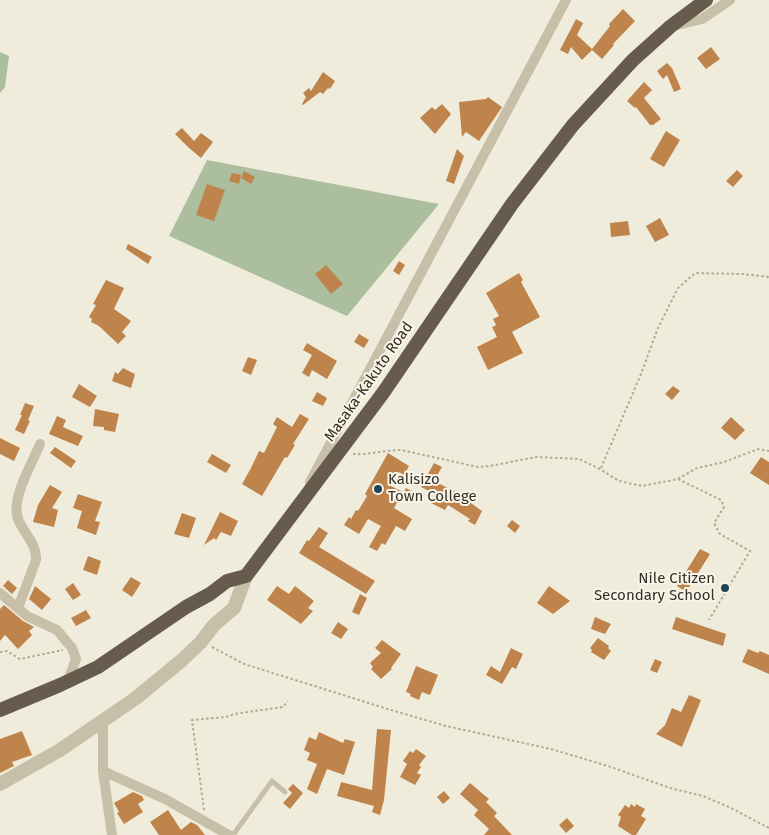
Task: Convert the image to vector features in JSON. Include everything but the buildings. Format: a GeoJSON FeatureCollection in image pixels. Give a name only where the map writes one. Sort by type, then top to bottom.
{"type":"FeatureCollection","features":[{"type":"Feature","properties":{"kind":"highway","name":"Masaka-Kakuto Road"},"geometry":{"type":"LineString","coordinates":[[246,576],[297,507],[319,481],[383,393],[512,204],[567,132],[604,89],[633,60],[672,26],[706,0]]}},
{"type":"Feature","properties":{"kind":"highway"},"geometry":{"type":"LineString","coordinates":[[0,710],[98,667],[227,581],[246,576]]}},
{"type":"Feature","properties":{"kind":"street"},"geometry":{"type":"LineString","coordinates":[[297,507],[566,0]]}},
{"type":"Feature","properties":{"kind":"street"},"geometry":{"type":"LineString","coordinates":[[672,26],[702,19],[730,0]]}},
{"type":"Feature","properties":{"kind":"street"},"geometry":{"type":"LineString","coordinates":[[18,608],[37,553],[18,521],[16,504],[40,444]]}},
{"type":"Feature","properties":{"kind":"street"},"geometry":{"type":"LineString","coordinates":[[0,784],[60,750],[103,721],[136,698],[181,661],[234,608],[246,576]]}},
{"type":"Feature","properties":{"kind":"street"},"geometry":{"type":"LineString","coordinates":[[0,593],[27,616],[57,630],[72,648],[76,659],[68,681]]}},
{"type":"Feature","properties":{"kind":"street"},"geometry":{"type":"LineString","coordinates":[[103,721],[103,771],[112,835]]}},
{"type":"Feature","properties":{"kind":"street"},"geometry":{"type":"LineString","coordinates":[[103,771],[165,799],[231,835]]}},
{"type":"Feature","properties":{"kind":"lane"},"geometry":{"type":"LineString","coordinates":[[231,835],[272,781],[286,792]]}},
{"type":"Feature","properties":{"kind":"path"},"geometry":{"type":"LineString","coordinates":[[600,469],[641,374],[658,328],[678,288],[695,273],[743,274],[769,277]]}},
{"type":"Feature","properties":{"kind":"path"},"geometry":{"type":"LineString","coordinates":[[339,452],[358,454],[401,450],[478,467],[536,457],[564,457],[579,459],[619,481],[642,486],[678,479],[697,468],[724,462],[740,454],[758,450],[769,451]]}},
{"type":"Feature","properties":{"kind":"path"},"geometry":{"type":"LineString","coordinates":[[678,479],[721,500],[724,507],[714,523],[720,534],[750,551],[709,620]]}},
{"type":"Feature","properties":{"kind":"path"},"geometry":{"type":"LineString","coordinates":[[201,642],[244,664],[365,702],[446,726],[551,749],[608,766],[670,788],[703,796],[769,828]]}},
{"type":"Feature","properties":{"kind":"path"},"geometry":{"type":"LineString","coordinates":[[0,652],[7,651],[20,659],[72,648]]}},
{"type":"Feature","properties":{"kind":"path"},"geometry":{"type":"LineString","coordinates":[[198,817],[204,810],[192,720],[226,717],[234,714],[283,707],[288,701]]}},
{"type":"Feature","properties":{"kind":"green space"},"geometry":{"type":"Polygon","coordinates":[[[0,52],[9,56],[5,87],[0,93],[0,52]]]}},
{"type":"Feature","properties":{"kind":"green space"},"geometry":{"type":"Polygon","coordinates":[[[207,160],[439,204],[347,316],[169,236],[207,160]]]}},
{"type":"Feature","properties":{"kind":"place","name":"Kalisizo Town College"},"geometry":{"type":"Point","coordinates":[378,489]}},
{"type":"Feature","properties":{"kind":"place","name":"Nile Citizen Secondary School"},"geometry":{"type":"Point","coordinates":[725,588]}}]}
